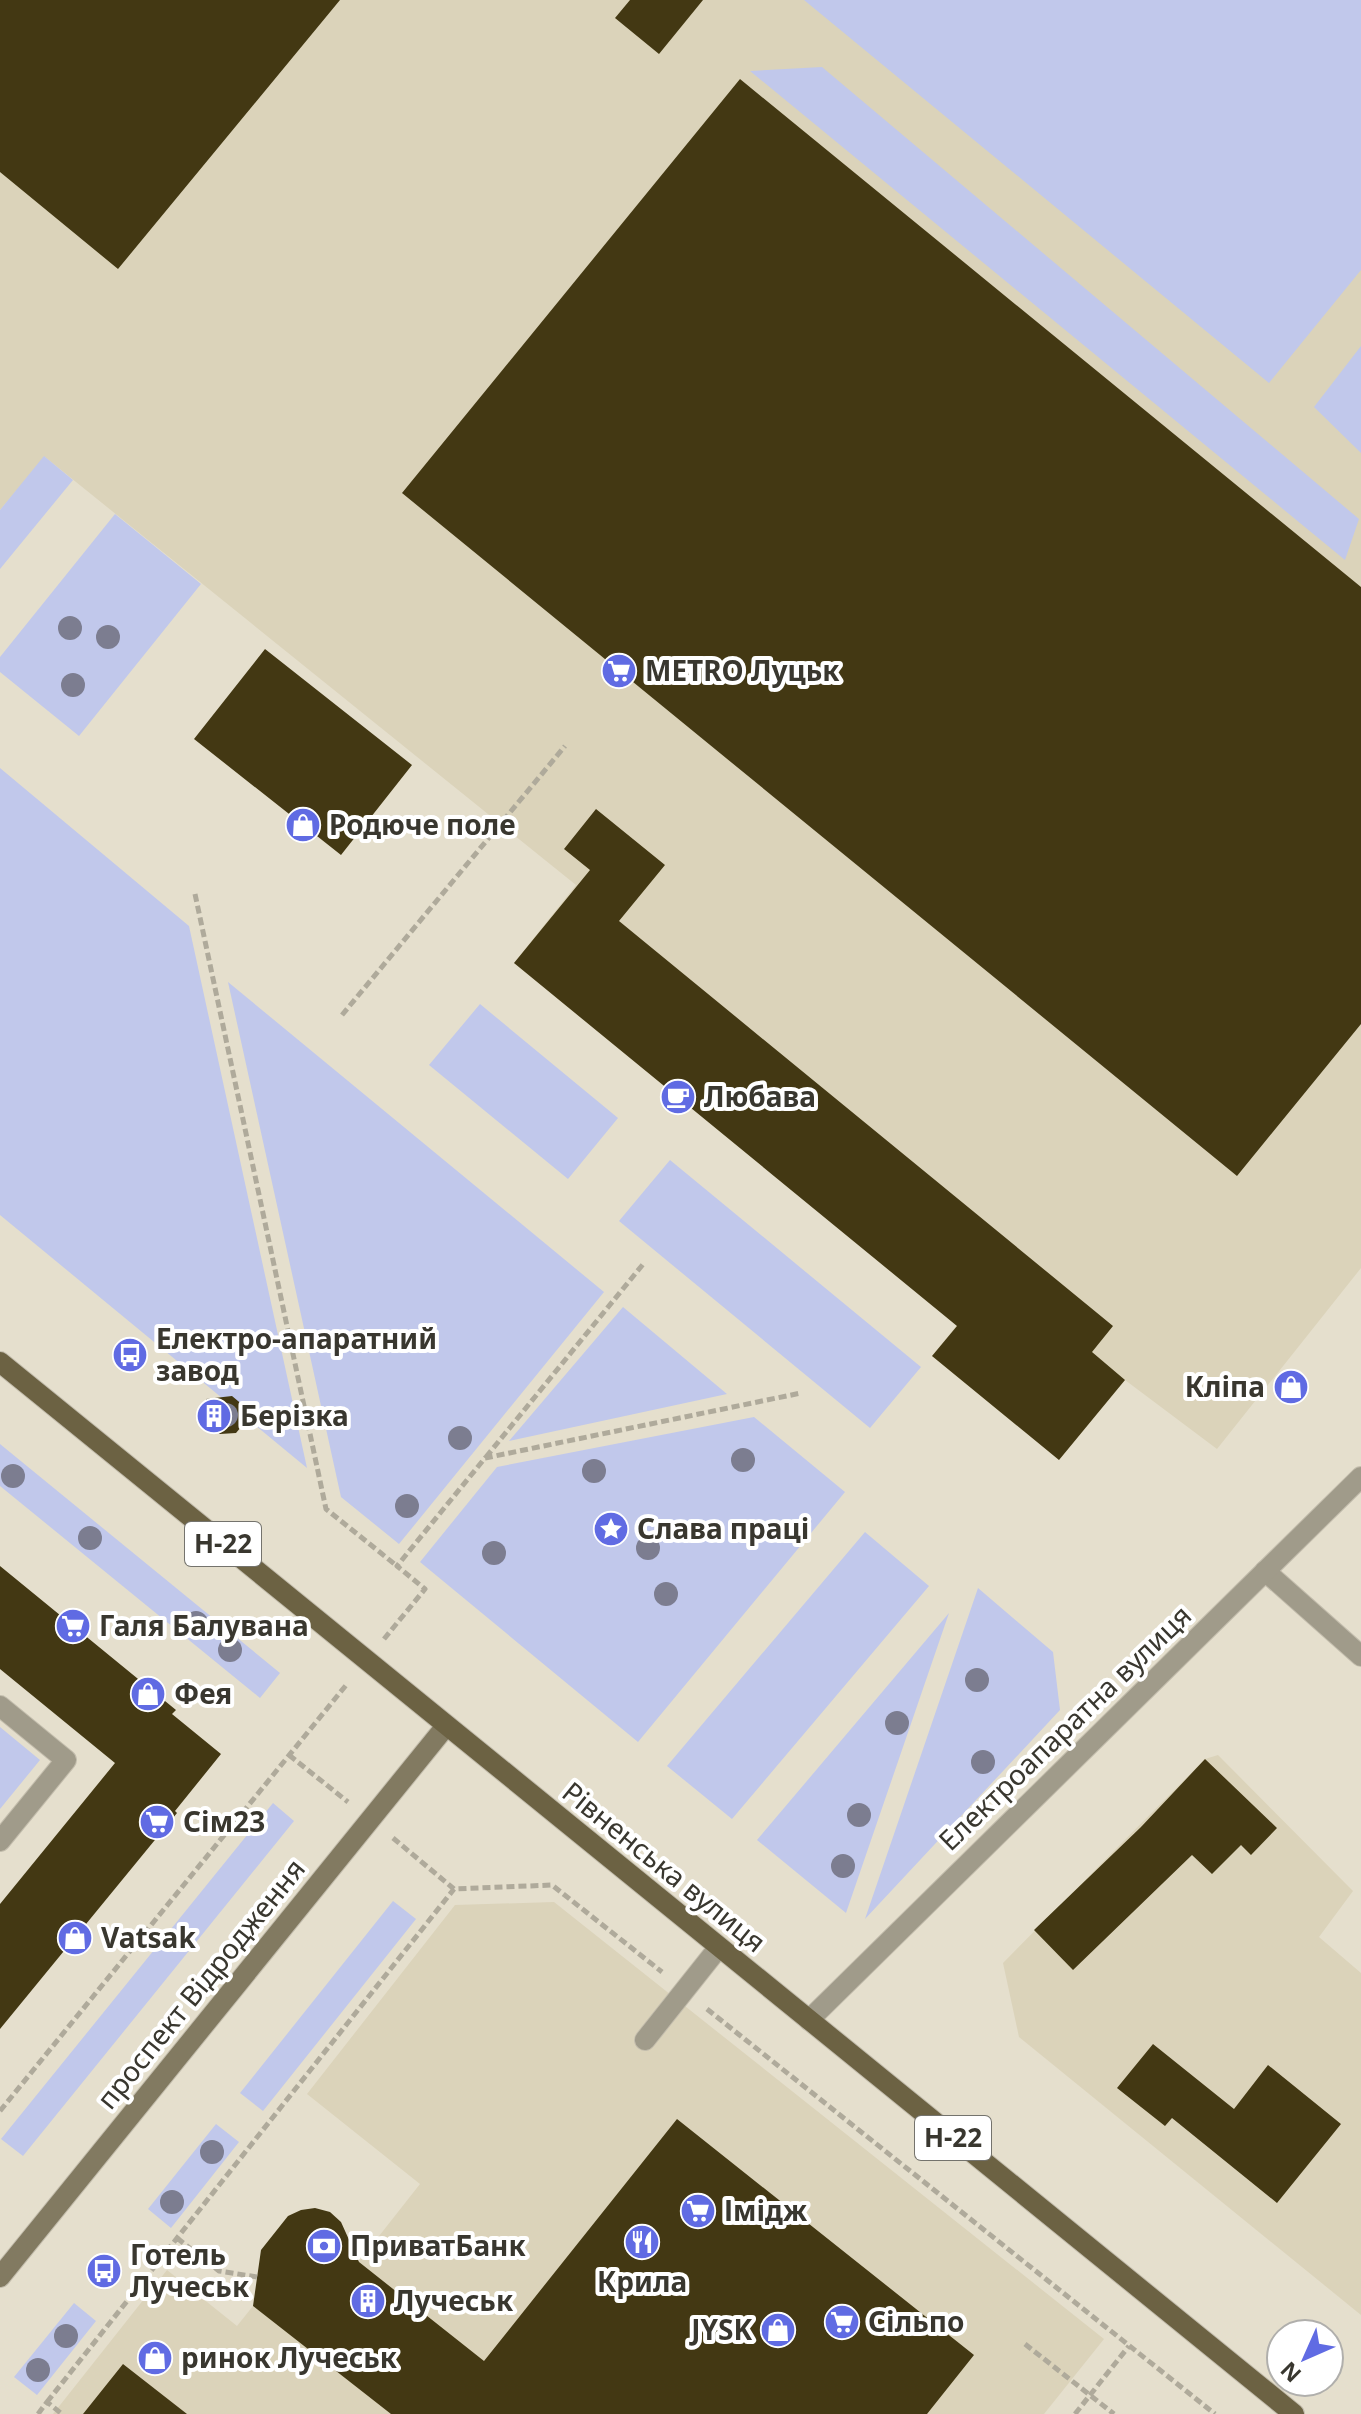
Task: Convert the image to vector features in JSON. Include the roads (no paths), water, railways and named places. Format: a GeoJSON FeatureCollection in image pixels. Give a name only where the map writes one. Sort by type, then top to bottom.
{"type":"FeatureCollection","features":[{"type":"Feature","properties":{"kind":"main road","name":"Рівненська вулиця"},"geometry":{"type":"LineString","coordinates":[[0,1362],[1294,2414]]}},
{"type":"Feature","properties":{"kind":"main road","name":"проспект Відродження"},"geometry":{"type":"LineString","coordinates":[[0,2277],[446,1726]]}},
{"type":"Feature","properties":{"kind":"street","name":"Електроапаратна вулиця"},"geometry":{"type":"LineString","coordinates":[[809,2020],[1361,1477]]}},
{"type":"Feature","properties":{"kind":"street"},"geometry":{"type":"LineString","coordinates":[[1265,1571],[1361,1656]]}},
{"type":"Feature","properties":{"kind":"street"},"geometry":{"type":"LineString","coordinates":[[0,1706],[66,1760],[0,1841]]}},
{"type":"Feature","properties":{"kind":"street"},"geometry":{"type":"LineString","coordinates":[[645,2040],[719,1947]]}},
{"type":"Feature","properties":{"kind":"place","name":"METRO Луцьк"},"geometry":{"type":"Point","coordinates":[619,671]}},
{"type":"Feature","properties":{"kind":"place","name":"Родюче поле"},"geometry":{"type":"Point","coordinates":[303,825]}},
{"type":"Feature","properties":{"kind":"place","name":"Любава"},"geometry":{"type":"Point","coordinates":[678,1097]}},
{"type":"Feature","properties":{"kind":"place","name":"Електро-апаратний завод"},"geometry":{"type":"Point","coordinates":[130,1355]}},
{"type":"Feature","properties":{"kind":"place","name":"Кліпа"},"geometry":{"type":"Point","coordinates":[1291,1387]}},
{"type":"Feature","properties":{"kind":"place","name":"Берізка"},"geometry":{"type":"Point","coordinates":[214,1416]}},
{"type":"Feature","properties":{"kind":"place","name":"Слава праці"},"geometry":{"type":"Point","coordinates":[611,1529]}},
{"type":"Feature","properties":{"kind":"place","name":"Галя Балувана"},"geometry":{"type":"Point","coordinates":[73,1626]}},
{"type":"Feature","properties":{"kind":"place","name":"Фея"},"geometry":{"type":"Point","coordinates":[148,1694]}},
{"type":"Feature","properties":{"kind":"place","name":"Сім23"},"geometry":{"type":"Point","coordinates":[157,1822]}},
{"type":"Feature","properties":{"kind":"place","name":"Vatsak"},"geometry":{"type":"Point","coordinates":[75,1938]}},
{"type":"Feature","properties":{"kind":"place","name":"Імідж"},"geometry":{"type":"Point","coordinates":[698,2211]}},
{"type":"Feature","properties":{"kind":"place","name":"Крила"},"geometry":{"type":"Point","coordinates":[642,2242]}},
{"type":"Feature","properties":{"kind":"place","name":"ПриватБанк"},"geometry":{"type":"Point","coordinates":[324,2246]}},
{"type":"Feature","properties":{"kind":"place","name":"Готель Лучеськ"},"geometry":{"type":"Point","coordinates":[104,2271]}},
{"type":"Feature","properties":{"kind":"place","name":"Лучеськ"},"geometry":{"type":"Point","coordinates":[368,2301]}},
{"type":"Feature","properties":{"kind":"place","name":"Сільпо"},"geometry":{"type":"Point","coordinates":[842,2322]}},
{"type":"Feature","properties":{"kind":"place","name":"JYSK"},"geometry":{"type":"Point","coordinates":[778,2330]}},
{"type":"Feature","properties":{"kind":"place","name":"ринок Лучеськ"},"geometry":{"type":"Point","coordinates":[155,2358]}}]}
